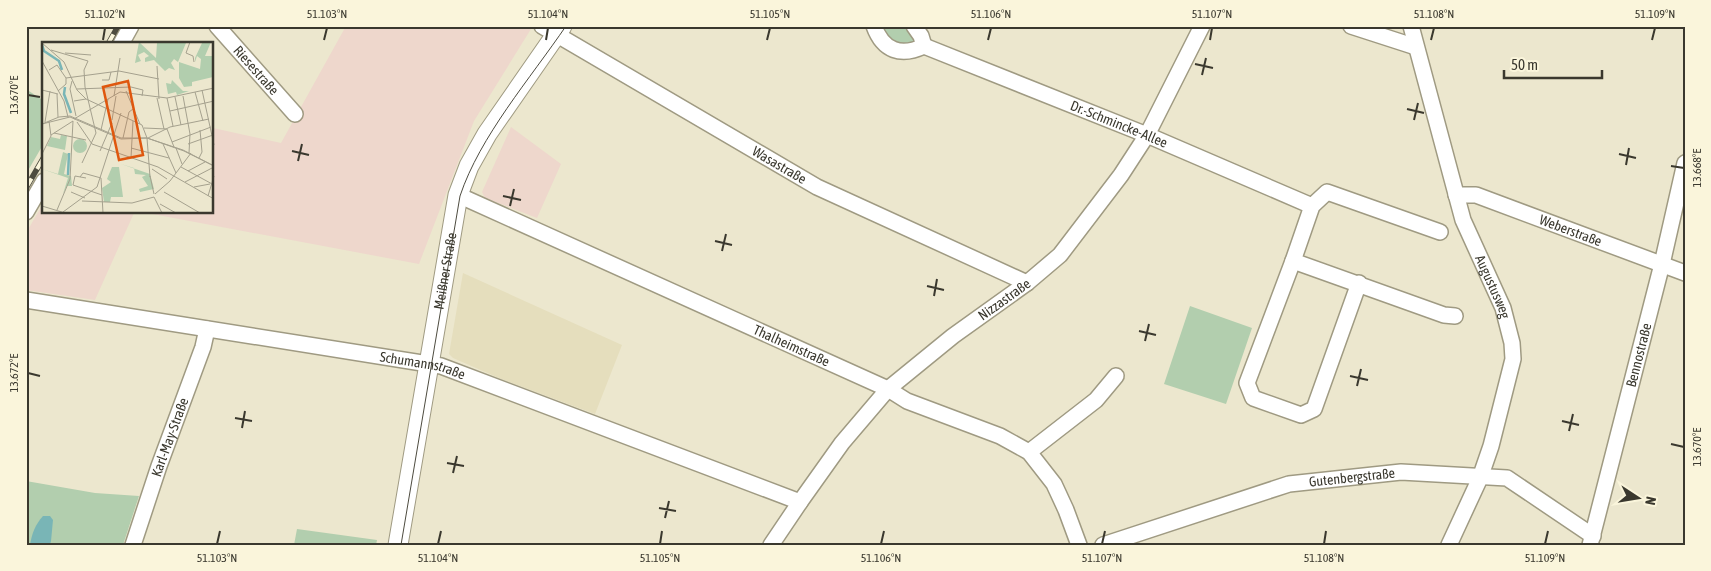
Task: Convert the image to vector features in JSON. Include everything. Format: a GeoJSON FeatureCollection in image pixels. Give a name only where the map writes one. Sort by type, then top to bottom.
{"type":"FeatureCollection","features":[{"type":"Feature","properties":{"kind":"main road","name":"Meißner Straße"},"geometry":{"type":"LineString","coordinates":[[398,545],[458,194],[463,178],[480,146],[553,29]]}},
{"type":"Feature","properties":{"kind":"street"},"geometry":{"type":"LineString","coordinates":[[122,42],[131,26]]}},
{"type":"Feature","properties":{"kind":"street","name":"Riesestraße"},"geometry":{"type":"LineString","coordinates":[[217,26],[295,114]]}},
{"type":"Feature","properties":{"kind":"street"},"geometry":{"type":"LineString","coordinates":[[874,26],[878,38],[891,49],[906,53],[924,46],[921,36],[914,26]]}},
{"type":"Feature","properties":{"kind":"street","name":"Nizzastraße"},"geometry":{"type":"LineString","coordinates":[[772,545],[842,443],[888,389],[953,336],[1027,283],[1060,255],[1121,175],[1147,135],[1202,26]]}},
{"type":"Feature","properties":{"kind":"street"},"geometry":{"type":"LineString","coordinates":[[1351,26],[1416,47]]}},
{"type":"Feature","properties":{"kind":"street","name":"Augustusweg"},"geometry":{"type":"LineString","coordinates":[[1411,26],[1463,220],[1503,308],[1512,342],[1513,359],[1511,371],[1491,446],[1480,478],[1449,545]]}},
{"type":"Feature","properties":{"kind":"street","name":"Wasastraße"},"geometry":{"type":"LineString","coordinates":[[553,29],[817,187],[1027,283]]}},
{"type":"Feature","properties":{"kind":"street","name":"Dr.-Schmincke-Allee"},"geometry":{"type":"LineString","coordinates":[[924,46],[1147,135],[1312,206]]}},
{"type":"Feature","properties":{"kind":"street","name":"Bennostraße"},"geometry":{"type":"LineString","coordinates":[[1591,540],[1662,264],[1685,163]]}},
{"type":"Feature","properties":{"kind":"street"},"geometry":{"type":"LineString","coordinates":[[26,212],[42,184]]}},
{"type":"Feature","properties":{"kind":"street"},"geometry":{"type":"LineString","coordinates":[[1359,283],[1314,409],[1302,415],[1253,398],[1247,383],[1312,206],[1327,192],[1440,232]]}},
{"type":"Feature","properties":{"kind":"street","name":"Thalheimstraße"},"geometry":{"type":"LineString","coordinates":[[458,194],[888,389],[907,401],[1000,436],[1029,452],[1054,484],[1079,545]]}},
{"type":"Feature","properties":{"kind":"street","name":"Weberstraße"},"geometry":{"type":"LineString","coordinates":[[1456,195],[1476,194],[1685,273]]}},
{"type":"Feature","properties":{"kind":"street"},"geometry":{"type":"LineString","coordinates":[[1293,261],[1359,283],[1444,315],[1455,316]]}},
{"type":"Feature","properties":{"kind":"street","name":"Schumannstraße"},"geometry":{"type":"LineString","coordinates":[[26,300],[441,366],[800,502]]}},
{"type":"Feature","properties":{"kind":"street","name":"Karl-May-Straße"},"geometry":{"type":"LineString","coordinates":[[134,545],[159,466],[203,347],[207,329]]}},
{"type":"Feature","properties":{"kind":"street"},"geometry":{"type":"LineString","coordinates":[[1029,452],[1096,400],[1116,376]]}},
{"type":"Feature","properties":{"kind":"street","name":"Gutenbergstraße"},"geometry":{"type":"LineString","coordinates":[[1104,545],[1289,484],[1401,472],[1480,478],[1507,478],[1591,540]]}},
{"type":"Feature","properties":{"kind":"shaded area"},"geometry":{"type":"Polygon","coordinates":[[[346,26],[526,26],[531,29],[474,121],[419,264],[152,214],[214,214],[214,128],[281,143],[346,26]]]}},
{"type":"Feature","properties":{"kind":"shaded area"},"geometry":{"type":"Polygon","coordinates":[[[511,127],[561,164],[537,218],[485,198],[482,192],[511,127]]]}},
{"type":"Feature","properties":{"kind":"shaded area"},"geometry":{"type":"Polygon","coordinates":[[[42,205],[42,214],[134,214],[95,300],[26,290],[26,233],[42,205]]]}},
{"type":"Feature","properties":{"kind":"shaded area"},"geometry":{"type":"Polygon","coordinates":[[[463,273],[622,345],[595,414],[499,378],[453,358],[449,354],[463,273]]]}},
{"type":"Feature","properties":{"kind":"green space"},"geometry":{"type":"Polygon","coordinates":[[[882,26],[905,26],[917,39],[913,46],[898,43],[887,36],[882,26]]]}},
{"type":"Feature","properties":{"kind":"green space"},"geometry":{"type":"Polygon","coordinates":[[[26,89],[42,100],[42,146],[26,174],[26,89]]]}},
{"type":"Feature","properties":{"kind":"green space"},"geometry":{"type":"Polygon","coordinates":[[[1190,306],[1252,328],[1226,404],[1164,384],[1190,306]]]}},
{"type":"Feature","properties":{"kind":"green space"},"geometry":{"type":"Polygon","coordinates":[[[26,481],[95,493],[139,496],[123,545],[26,545],[26,481]]]}},
{"type":"Feature","properties":{"kind":"green space"},"geometry":{"type":"Polygon","coordinates":[[[297,529],[377,540],[376,545],[294,545],[297,529]]]}},
{"type":"Feature","properties":{"kind":"water"},"geometry":{"type":"Polygon","coordinates":[[[43,516],[50,516],[53,520],[50,545],[30,545],[34,529],[43,516]]]}},
{"type":"Feature","properties":{"kind":"tram line"},"geometry":{"type":"LineString","coordinates":[[401,545],[460,196],[469,174],[493,130],[566,26]]}},
{"type":"Feature","properties":{"kind":"railway"},"geometry":{"type":"LineString","coordinates":[[109,42],[118,26]]}},
{"type":"Feature","properties":{"kind":"railway"},"geometry":{"type":"LineString","coordinates":[[26,188],[42,160]]}}]}
